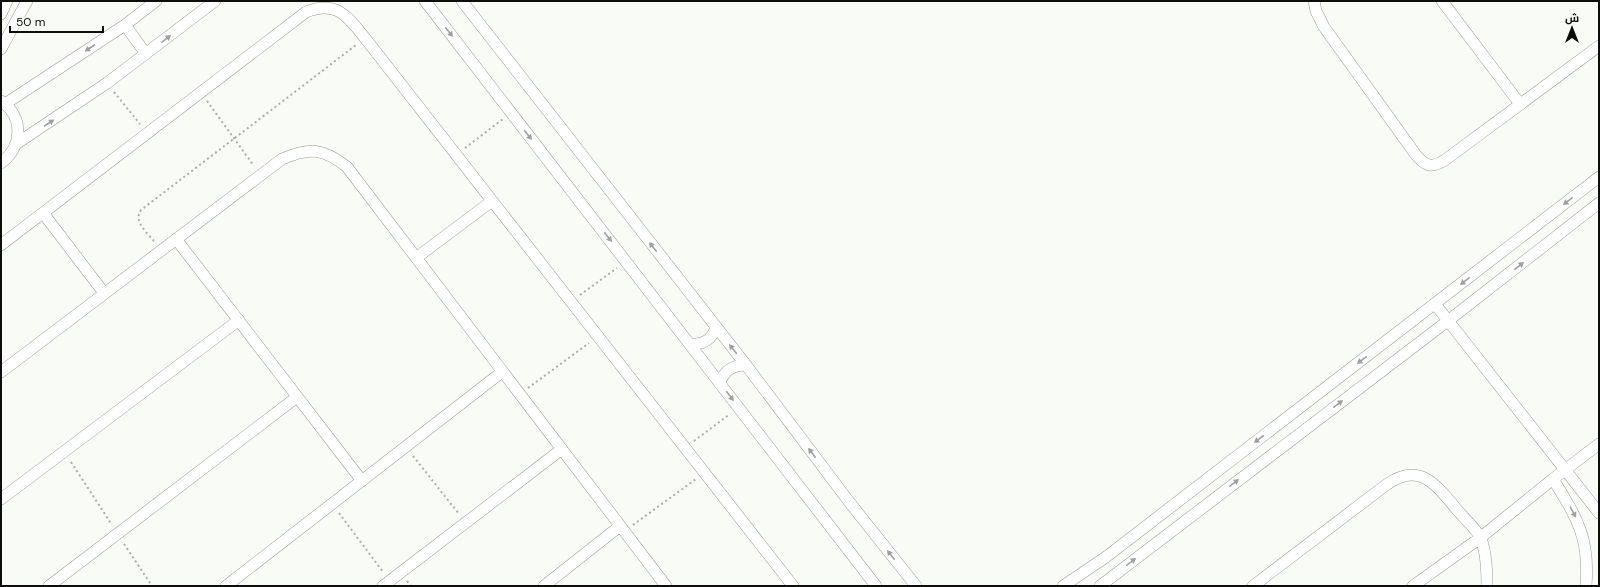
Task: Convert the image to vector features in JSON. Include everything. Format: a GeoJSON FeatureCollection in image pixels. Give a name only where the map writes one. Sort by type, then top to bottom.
{"type":"FeatureCollection","features":[{"type":"Feature","properties":{"kind":"street"},"geometry":{"type":"LineString","coordinates":[[1,14],[8,1]]}},
{"type":"Feature","properties":{"kind":"street"},"geometry":{"type":"LineString","coordinates":[[1,49],[27,1]]}},
{"type":"Feature","properties":{"kind":"street"},"geometry":{"type":"LineString","coordinates":[[1,163],[12,152],[18,136],[17,122],[11,110],[3,102],[124,25],[156,1]]}},
{"type":"Feature","properties":{"kind":"street"},"geometry":{"type":"LineString","coordinates":[[16,144],[107,84],[215,1]]}},
{"type":"Feature","properties":{"kind":"street"},"geometry":{"type":"LineString","coordinates":[[425,1],[691,344],[876,586]]}},
{"type":"Feature","properties":{"kind":"street"},"geometry":{"type":"LineString","coordinates":[[462,1],[746,365],[850,503],[916,586]]}},
{"type":"Feature","properties":{"kind":"street"},"geometry":{"type":"LineString","coordinates":[[1314,1],[1316,11],[1324,26],[1416,155],[1421,161],[1428,165],[1436,165],[1445,160],[1599,46]]}},
{"type":"Feature","properties":{"kind":"street"},"geometry":{"type":"LineString","coordinates":[[1442,1],[1520,104]]}},
{"type":"Feature","properties":{"kind":"street"},"geometry":{"type":"LineString","coordinates":[[1,245],[316,6],[329,4],[340,8],[456,154],[793,586]]}},
{"type":"Feature","properties":{"kind":"street"},"geometry":{"type":"LineString","coordinates":[[124,25],[146,54]]}},
{"type":"Feature","properties":{"kind":"street"},"geometry":{"type":"LineString","coordinates":[[1,372],[282,159],[298,152],[316,151],[333,156],[347,168],[666,586]]}},
{"type":"Feature","properties":{"kind":"street"},"geometry":{"type":"LineString","coordinates":[[1063,586],[1106,557],[1599,177]]}},
{"type":"Feature","properties":{"kind":"street"},"geometry":{"type":"LineString","coordinates":[[416,258],[492,201]]}},
{"type":"Feature","properties":{"kind":"street"},"geometry":{"type":"LineString","coordinates":[[1100,586],[1449,320],[1599,203]]}},
{"type":"Feature","properties":{"kind":"street"},"geometry":{"type":"LineString","coordinates":[[43,213],[104,293]]}},
{"type":"Feature","properties":{"kind":"street"},"geometry":{"type":"LineString","coordinates":[[176,239],[362,481]]}},
{"type":"Feature","properties":{"kind":"street"},"geometry":{"type":"LineString","coordinates":[[1436,304],[1599,513]]}},
{"type":"Feature","properties":{"kind":"street"},"geometry":{"type":"LineString","coordinates":[[1,499],[238,320]]}},
{"type":"Feature","properties":{"kind":"street"},"geometry":{"type":"LineString","coordinates":[[691,344],[697,345],[710,339],[716,328]]}},
{"type":"Feature","properties":{"kind":"street"},"geometry":{"type":"LineString","coordinates":[[720,382],[727,371],[739,365],[746,365]]}},
{"type":"Feature","properties":{"kind":"street"},"geometry":{"type":"LineString","coordinates":[[232,584],[502,372]]}},
{"type":"Feature","properties":{"kind":"street"},"geometry":{"type":"LineString","coordinates":[[48,586],[298,397]]}},
{"type":"Feature","properties":{"kind":"street"},"geometry":{"type":"LineString","coordinates":[[1413,586],[1480,538],[1599,444]]}},
{"type":"Feature","properties":{"kind":"street"},"geometry":{"type":"LineString","coordinates":[[386,583],[562,449]]}},
{"type":"Feature","properties":{"kind":"street"},"geometry":{"type":"LineString","coordinates":[[1253,586],[1386,484],[1395,478],[1407,474],[1419,475],[1430,480],[1480,538],[1486,563],[1487,586]]}},
{"type":"Feature","properties":{"kind":"street"},"geometry":{"type":"LineString","coordinates":[[1553,479],[1575,514],[1582,531],[1586,550],[1586,586]]}},
{"type":"Feature","properties":{"kind":"street"},"geometry":{"type":"LineString","coordinates":[[544,586],[622,529]]}},
{"type":"Feature","properties":{"kind":"path"},"geometry":{"type":"LineString","coordinates":[[161,250],[138,220],[137,215],[140,210],[365,38]]}},
{"type":"Feature","properties":{"kind":"path"},"geometry":{"type":"LineString","coordinates":[[107,84],[148,133]]}},
{"type":"Feature","properties":{"kind":"path"},"geometry":{"type":"LineString","coordinates":[[201,93],[260,175]]}},
{"type":"Feature","properties":{"kind":"path"},"geometry":{"type":"LineString","coordinates":[[456,154],[512,113]]}},
{"type":"Feature","properties":{"kind":"path"},"geometry":{"type":"LineString","coordinates":[[571,302],[626,261]]}},
{"type":"Feature","properties":{"kind":"path"},"geometry":{"type":"LineString","coordinates":[[519,394],[598,337]]}},
{"type":"Feature","properties":{"kind":"path"},"geometry":{"type":"LineString","coordinates":[[685,448],[739,408]]}},
{"type":"Feature","properties":{"kind":"path"},"geometry":{"type":"LineString","coordinates":[[406,447],[466,523]]}},
{"type":"Feature","properties":{"kind":"path"},"geometry":{"type":"LineString","coordinates":[[64,452],[152,586]]}},
{"type":"Feature","properties":{"kind":"path"},"geometry":{"type":"LineString","coordinates":[[622,529],[704,472]]}},
{"type":"Feature","properties":{"kind":"path"},"geometry":{"type":"LineString","coordinates":[[332,504],[386,583]]}}]}
